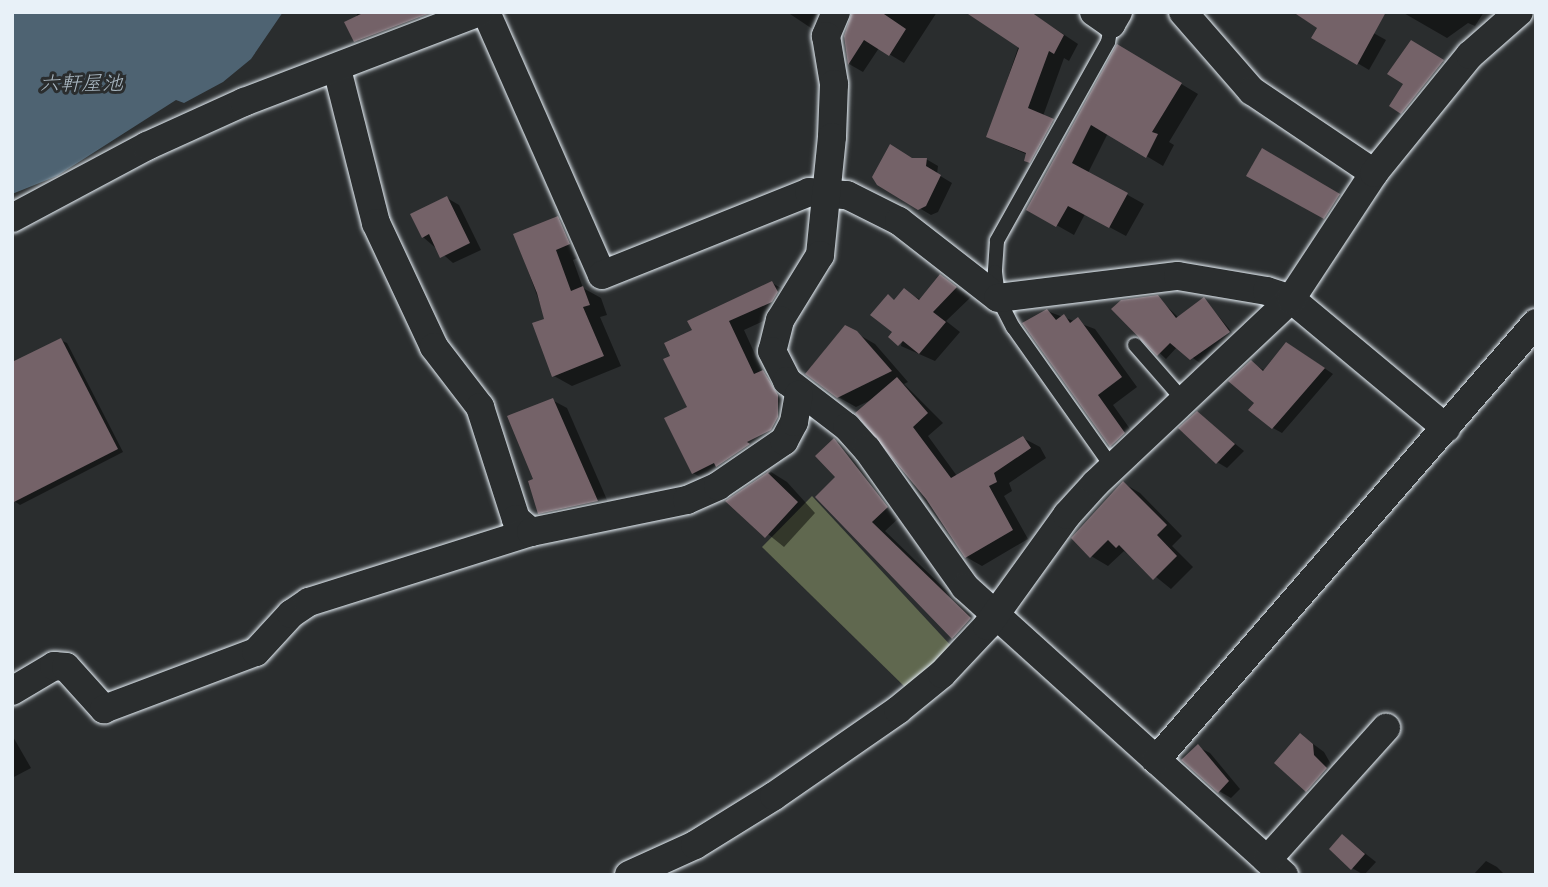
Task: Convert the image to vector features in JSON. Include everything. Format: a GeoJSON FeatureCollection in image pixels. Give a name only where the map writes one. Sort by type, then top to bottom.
{"type":"FeatureCollection","features":[{"type":"Feature","properties":{"kind":"street"},"geometry":{"type":"LineString","coordinates":[[12,218],[147,146],[244,102],[337,69],[480,12]]}},
{"type":"Feature","properties":{"kind":"street"},"geometry":{"type":"LineString","coordinates":[[486,12],[602,275],[809,192],[847,195],[899,221],[998,298],[1178,276],[1267,290],[1291,299],[1446,428]]}},
{"type":"Feature","properties":{"kind":"street"},"geometry":{"type":"LineString","coordinates":[[836,12],[826,36],[834,84],[820,254],[780,320],[772,351],[799,394],[847,427],[867,449],[965,586],[996,610],[1275,867],[1386,728]]}},
{"type":"Feature","properties":{"kind":"street"},"geometry":{"type":"LineString","coordinates":[[1183,12],[1252,91],[1374,173]]}},
{"type":"Feature","properties":{"kind":"street"},"geometry":{"type":"LineString","coordinates":[[629,875],[695,845],[898,710],[942,674],[996,610],[1067,515],[1291,299],[1374,173],[1470,55],[1520,12]]}},
{"type":"Feature","properties":{"kind":"street"},"geometry":{"type":"LineString","coordinates":[[337,69],[376,223],[434,347],[480,407],[516,519],[531,532]]}},
{"type":"Feature","properties":{"kind":"street"},"geometry":{"type":"LineString","coordinates":[[1156,760],[1536,323]]}},
{"type":"Feature","properties":{"kind":"street"},"geometry":{"type":"LineString","coordinates":[[12,691],[54,666],[66,667],[104,709],[256,652],[291,614],[309,602],[531,532],[687,500],[718,486],[783,441],[794,422],[799,394]]}},
{"type":"Feature","properties":{"kind":"lane"},"geometry":{"type":"LineString","coordinates":[[1108,16],[1108,42],[997,241],[998,298],[1041,368],[1113,468]]}},
{"type":"Feature","properties":{"kind":"lane"},"geometry":{"type":"LineString","coordinates":[[1135,345],[1184,401]]}},
{"type":"Feature","properties":{"kind":"green space"},"geometry":{"type":"Polygon","coordinates":[[[812,496],[954,649],[906,688],[762,547],[812,496]]]}},
{"type":"Feature","properties":{"kind":"water","name":"六軒屋池"},"geometry":{"type":"Polygon","coordinates":[[[12,12],[283,12],[251,59],[223,82],[184,103],[176,100],[57,176],[12,194],[12,12]]]}},
{"type":"Feature","properties":{"kind":"building"},"geometry":{"type":"Polygon","coordinates":[[[365,12],[433,12],[354,42],[344,22],[365,12]]]}},
{"type":"Feature","properties":{"kind":"building"},"geometry":{"type":"Polygon","coordinates":[[[852,12],[881,12],[906,29],[889,56],[864,40],[848,65],[844,36],[852,12]]]}},
{"type":"Feature","properties":{"kind":"building"},"geometry":{"type":"Polygon","coordinates":[[[965,12],[1031,12],[1064,35],[1054,54],[1049,51],[1028,108],[1054,119],[1030,163],[1024,161],[1026,153],[986,137],[1019,48],[965,12]]]}},
{"type":"Feature","properties":{"kind":"building"},"geometry":{"type":"Polygon","coordinates":[[[1293,12],[1386,12],[1357,65],[1311,38],[1317,28],[1293,12]]]}},
{"type":"Feature","properties":{"kind":"building"},"geometry":{"type":"Polygon","coordinates":[[[1411,40],[1444,60],[1401,114],[1389,106],[1403,84],[1387,74],[1411,40]]]}},
{"type":"Feature","properties":{"kind":"building"},"geometry":{"type":"Polygon","coordinates":[[[1117,44],[1182,83],[1152,132],[1158,134],[1146,158],[1091,125],[1072,163],[1128,193],[1109,228],[1068,206],[1056,227],[1026,210],[1117,44]]]}},
{"type":"Feature","properties":{"kind":"building"},"geometry":{"type":"Polygon","coordinates":[[[890,144],[912,158],[927,158],[926,166],[941,175],[926,206],[918,210],[877,185],[872,177],[890,144]]]}},
{"type":"Feature","properties":{"kind":"building"},"geometry":{"type":"Polygon","coordinates":[[[1262,148],[1340,194],[1324,219],[1246,176],[1262,148]]]}},
{"type":"Feature","properties":{"kind":"building"},"geometry":{"type":"Polygon","coordinates":[[[447,196],[470,243],[440,258],[429,234],[422,238],[410,214],[447,196]]]}},
{"type":"Feature","properties":{"kind":"building"},"geometry":{"type":"Polygon","coordinates":[[[558,216],[570,244],[556,250],[571,291],[583,286],[590,305],[583,307],[604,356],[552,377],[532,323],[544,319],[537,293],[513,234],[558,216]]]}},
{"type":"Feature","properties":{"kind":"building"},"geometry":{"type":"Polygon","coordinates":[[[940,274],[957,287],[933,312],[946,322],[919,354],[903,341],[898,346],[888,337],[892,332],[870,315],[888,294],[894,300],[904,288],[919,300],[940,274]]]}},
{"type":"Feature","properties":{"kind":"building"},"geometry":{"type":"Polygon","coordinates":[[[772,281],[778,292],[772,302],[729,321],[754,374],[763,370],[778,395],[778,417],[771,430],[747,442],[750,444],[716,467],[714,463],[692,474],[664,418],[687,407],[663,359],[670,356],[664,343],[692,330],[687,321],[772,281]]]}},
{"type":"Feature","properties":{"kind":"building"},"geometry":{"type":"Polygon","coordinates":[[[1158,295],[1176,318],[1204,297],[1230,332],[1190,360],[1170,343],[1157,356],[1111,309],[1121,300],[1158,295]]]}},
{"type":"Feature","properties":{"kind":"building"},"geometry":{"type":"Polygon","coordinates":[[[1047,309],[1056,320],[1064,314],[1070,323],[1078,317],[1122,377],[1098,395],[1125,433],[1110,447],[1022,323],[1047,309]]]}},
{"type":"Feature","properties":{"kind":"building"},"geometry":{"type":"Polygon","coordinates":[[[845,325],[857,331],[892,371],[837,398],[805,374],[845,325]]]}},
{"type":"Feature","properties":{"kind":"building"},"geometry":{"type":"Polygon","coordinates":[[[61,338],[118,449],[12,503],[12,362],[61,338]]]}},
{"type":"Feature","properties":{"kind":"building"},"geometry":{"type":"Polygon","coordinates":[[[1286,342],[1325,368],[1272,429],[1248,410],[1254,403],[1228,381],[1251,360],[1263,371],[1286,342]]]}},
{"type":"Feature","properties":{"kind":"building"},"geometry":{"type":"Polygon","coordinates":[[[897,377],[928,413],[913,427],[951,478],[1023,436],[1031,448],[994,473],[997,482],[989,486],[1013,530],[965,558],[926,499],[855,413],[897,377]]]}},
{"type":"Feature","properties":{"kind":"building"},"geometry":{"type":"Polygon","coordinates":[[[553,398],[598,501],[538,514],[528,481],[533,479],[507,416],[553,398]]]}},
{"type":"Feature","properties":{"kind":"building"},"geometry":{"type":"Polygon","coordinates":[[[1197,411],[1235,444],[1216,464],[1178,428],[1197,411]]]}},
{"type":"Feature","properties":{"kind":"building"},"geometry":{"type":"Polygon","coordinates":[[[834,438],[888,507],[872,522],[971,618],[952,639],[815,497],[835,477],[815,456],[834,438]]]}},
{"type":"Feature","properties":{"kind":"building"},"geometry":{"type":"Polygon","coordinates":[[[771,470],[768,473],[798,502],[765,538],[725,501],[771,470]]]}},
{"type":"Feature","properties":{"kind":"building"},"geometry":{"type":"Polygon","coordinates":[[[1123,481],[1167,525],[1157,535],[1177,556],[1153,580],[1119,545],[1116,548],[1108,540],[1090,558],[1071,538],[1123,481]]]}},
{"type":"Feature","properties":{"kind":"building"},"geometry":{"type":"Polygon","coordinates":[[[1300,733],[1313,744],[1314,755],[1327,768],[1306,792],[1274,763],[1300,733]]]}},
{"type":"Feature","properties":{"kind":"building"},"geometry":{"type":"Polygon","coordinates":[[[1198,744],[1229,781],[1218,793],[1181,760],[1198,744]]]}},
{"type":"Feature","properties":{"kind":"building"},"geometry":{"type":"Polygon","coordinates":[[[1342,834],[1365,854],[1351,870],[1329,849],[1342,834]]]}}]}
